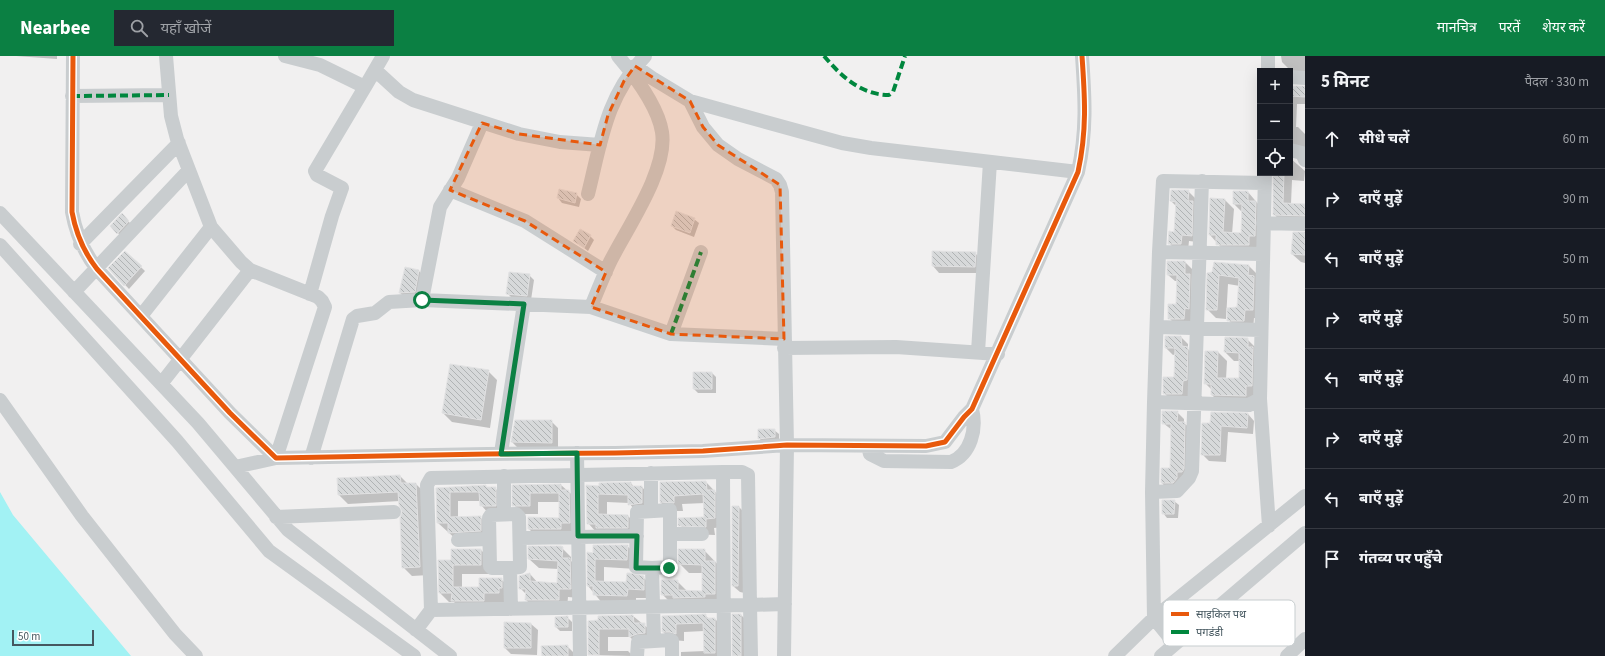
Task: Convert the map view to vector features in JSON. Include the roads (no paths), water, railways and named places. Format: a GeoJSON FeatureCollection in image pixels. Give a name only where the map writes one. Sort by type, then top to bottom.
{"type":"FeatureCollection","features":[{"type":"Feature","properties":{"kind":"street"},"geometry":{"type":"LineString","coordinates":[[73,56],[72,212],[80,244],[97,269],[182,359],[230,413],[276,458]]}},
{"type":"Feature","properties":{"kind":"street"},"geometry":{"type":"LineString","coordinates":[[166,56],[171,116],[179,143],[211,227],[241,262],[250,270],[310,294],[322,301],[325,307],[324,314],[276,458]]}},
{"type":"Feature","properties":{"kind":"street"},"geometry":{"type":"LineString","coordinates":[[285,56],[320,65],[365,86]]}},
{"type":"Feature","properties":{"kind":"street"},"geometry":{"type":"LineString","coordinates":[[310,294],[332,216],[342,188],[317,175],[315,171],[383,56]]}},
{"type":"Feature","properties":{"kind":"street"},"geometry":{"type":"LineString","coordinates":[[235,467],[276,458],[703,451],[787,445],[936,445],[945,442],[972,409],[998,354],[1078,172],[1084,146],[1086,114],[1082,56]]}},
{"type":"Feature","properties":{"kind":"street"},"geometry":{"type":"LineString","coordinates":[[1268,56],[1268,68]]}},
{"type":"Feature","properties":{"kind":"street"},"geometry":{"type":"LineString","coordinates":[[631,62],[652,78],[690,101],[842,143],[871,148],[1078,172]]}},
{"type":"Feature","properties":{"kind":"street"},"geometry":{"type":"LineString","coordinates":[[588,194],[608,115],[631,62]]}},
{"type":"Feature","properties":{"kind":"street"},"geometry":{"type":"LineString","coordinates":[[591,307],[606,272],[648,192],[661,153],[662,132],[656,112],[631,62]]}},
{"type":"Feature","properties":{"kind":"street"},"geometry":{"type":"LineString","coordinates":[[375,70],[399,92],[413,100],[519,134],[560,142],[600,145]]}},
{"type":"Feature","properties":{"kind":"street"},"geometry":{"type":"LineString","coordinates":[[1293,77],[1305,78]]}},
{"type":"Feature","properties":{"kind":"street"},"geometry":{"type":"LineString","coordinates":[[72,96],[169,95]]}},
{"type":"Feature","properties":{"kind":"street"},"geometry":{"type":"LineString","coordinates":[[690,101],[703,127],[718,145],[738,159],[776,179],[782,192],[787,445],[784,656]]}},
{"type":"Feature","properties":{"kind":"street"},"geometry":{"type":"LineString","coordinates":[[422,300],[438,216],[444,199],[458,178],[482,123]]}},
{"type":"Feature","properties":{"kind":"street"},"geometry":{"type":"LineString","coordinates":[[80,244],[179,143]]}},
{"type":"Feature","properties":{"kind":"street"},"geometry":{"type":"LineString","coordinates":[[1293,151],[1302,153],[1305,160]]}},
{"type":"Feature","properties":{"kind":"street"},"geometry":{"type":"LineString","coordinates":[[978,352],[990,162]]}},
{"type":"Feature","properties":{"kind":"street"},"geometry":{"type":"LineString","coordinates":[[74,292],[189,170]]}},
{"type":"Feature","properties":{"kind":"street"},"geometry":{"type":"LineString","coordinates":[[1163,629],[1154,618],[1152,492],[1159,252],[1162,182],[1164,180],[1202,181],[1264,178],[1260,399],[1269,526]]}},
{"type":"Feature","properties":{"kind":"street"},"geometry":{"type":"LineString","coordinates":[[1152,492],[1177,491],[1191,476],[1198,329],[1202,181]]}},
{"type":"Feature","properties":{"kind":"street"},"geometry":{"type":"LineString","coordinates":[[450,190],[525,221],[606,272]]}},
{"type":"Feature","properties":{"kind":"street"},"geometry":{"type":"LineString","coordinates":[[0,213],[198,423],[288,530],[450,656]]}},
{"type":"Feature","properties":{"kind":"street"},"geometry":{"type":"LineString","coordinates":[[1263,223],[1305,224]]}},
{"type":"Feature","properties":{"kind":"street"},"geometry":{"type":"LineString","coordinates":[[141,316],[211,227]]}},
{"type":"Feature","properties":{"kind":"street"},"geometry":{"type":"LineString","coordinates":[[0,245],[178,441],[269,551],[414,656]]}},
{"type":"Feature","properties":{"kind":"street"},"geometry":{"type":"LineString","coordinates":[[672,334],[701,252]]}},
{"type":"Feature","properties":{"kind":"street"},"geometry":{"type":"LineString","coordinates":[[1159,252],[1263,254]]}},
{"type":"Feature","properties":{"kind":"street"},"geometry":{"type":"LineString","coordinates":[[161,384],[250,270]]}},
{"type":"Feature","properties":{"kind":"street"},"geometry":{"type":"LineString","coordinates":[[311,458],[353,319],[357,316],[375,312],[389,302],[422,300],[591,307],[672,334],[784,344],[896,347],[998,354]]}},
{"type":"Feature","properties":{"kind":"street"},"geometry":{"type":"LineString","coordinates":[[501,454],[524,304]]}},
{"type":"Feature","properties":{"kind":"street"},"geometry":{"type":"LineString","coordinates":[[1157,328],[1261,330]]}},
{"type":"Feature","properties":{"kind":"street"},"geometry":{"type":"LineString","coordinates":[[1154,402],[1249,405],[1260,399]]}},
{"type":"Feature","properties":{"kind":"street"},"geometry":{"type":"LineString","coordinates":[[0,400],[82,516],[174,634],[196,656]]}},
{"type":"Feature","properties":{"kind":"street"},"geometry":{"type":"LineString","coordinates":[[868,446],[870,454],[884,461],[950,462],[959,459],[971,439],[974,430],[972,409]]}},
{"type":"Feature","properties":{"kind":"street"},"geometry":{"type":"LineString","coordinates":[[577,453],[580,656]]}},
{"type":"Feature","properties":{"kind":"street"},"geometry":{"type":"LineString","coordinates":[[722,472],[722,605],[724,656]]}},
{"type":"Feature","properties":{"kind":"street"},"geometry":{"type":"LineString","coordinates":[[416,630],[431,610],[428,481],[431,478],[742,472],[748,475],[751,656]]}},
{"type":"Feature","properties":{"kind":"street"},"geometry":{"type":"LineString","coordinates":[[651,473],[651,511]]}},
{"type":"Feature","properties":{"kind":"street"},"geometry":{"type":"LineString","coordinates":[[504,476],[504,514]]}},
{"type":"Feature","properties":{"kind":"street"},"geometry":{"type":"LineString","coordinates":[[1176,600],[1305,496]]}},
{"type":"Feature","properties":{"kind":"street"},"geometry":{"type":"LineString","coordinates":[[651,511],[671,511],[670,567],[636,568],[638,512],[651,511]]}},
{"type":"Feature","properties":{"kind":"street"},"geometry":{"type":"LineString","coordinates":[[276,517],[394,512]]}},
{"type":"Feature","properties":{"kind":"street"},"geometry":{"type":"LineString","coordinates":[[504,514],[516,514],[519,517],[520,567],[490,567],[490,516],[504,514]]}},
{"type":"Feature","properties":{"kind":"street"},"geometry":{"type":"LineString","coordinates":[[671,534],[702,534]]}},
{"type":"Feature","properties":{"kind":"street"},"geometry":{"type":"LineString","coordinates":[[1227,600],[1305,534]]}},
{"type":"Feature","properties":{"kind":"street"},"geometry":{"type":"LineString","coordinates":[[520,538],[637,536]]}},
{"type":"Feature","properties":{"kind":"street"},"geometry":{"type":"LineString","coordinates":[[458,540],[490,539]]}},
{"type":"Feature","properties":{"kind":"street"},"geometry":{"type":"LineString","coordinates":[[510,568],[511,609]]}},
{"type":"Feature","properties":{"kind":"street"},"geometry":{"type":"LineString","coordinates":[[652,568],[654,641]]}},
{"type":"Feature","properties":{"kind":"street"},"geometry":{"type":"LineString","coordinates":[[431,610],[785,604]]}},
{"type":"Feature","properties":{"kind":"street"},"geometry":{"type":"LineString","coordinates":[[1115,656],[1163,611]]}},
{"type":"Feature","properties":{"kind":"street"},"geometry":{"type":"LineString","coordinates":[[1287,656],[1305,639]]}},
{"type":"Feature","properties":{"kind":"street"},"geometry":{"type":"LineString","coordinates":[[636,656],[638,642],[654,641],[671,641],[672,656]]}},
{"type":"Feature","properties":{"kind":"street"},"geometry":{"type":"LineString","coordinates":[[1161,656],[1173,646]]}},
{"type":"Feature","properties":{"kind":"water"},"geometry":{"type":"Polygon","coordinates":[[[0,492],[13,515],[131,656],[0,656],[0,492]]]}}]}
